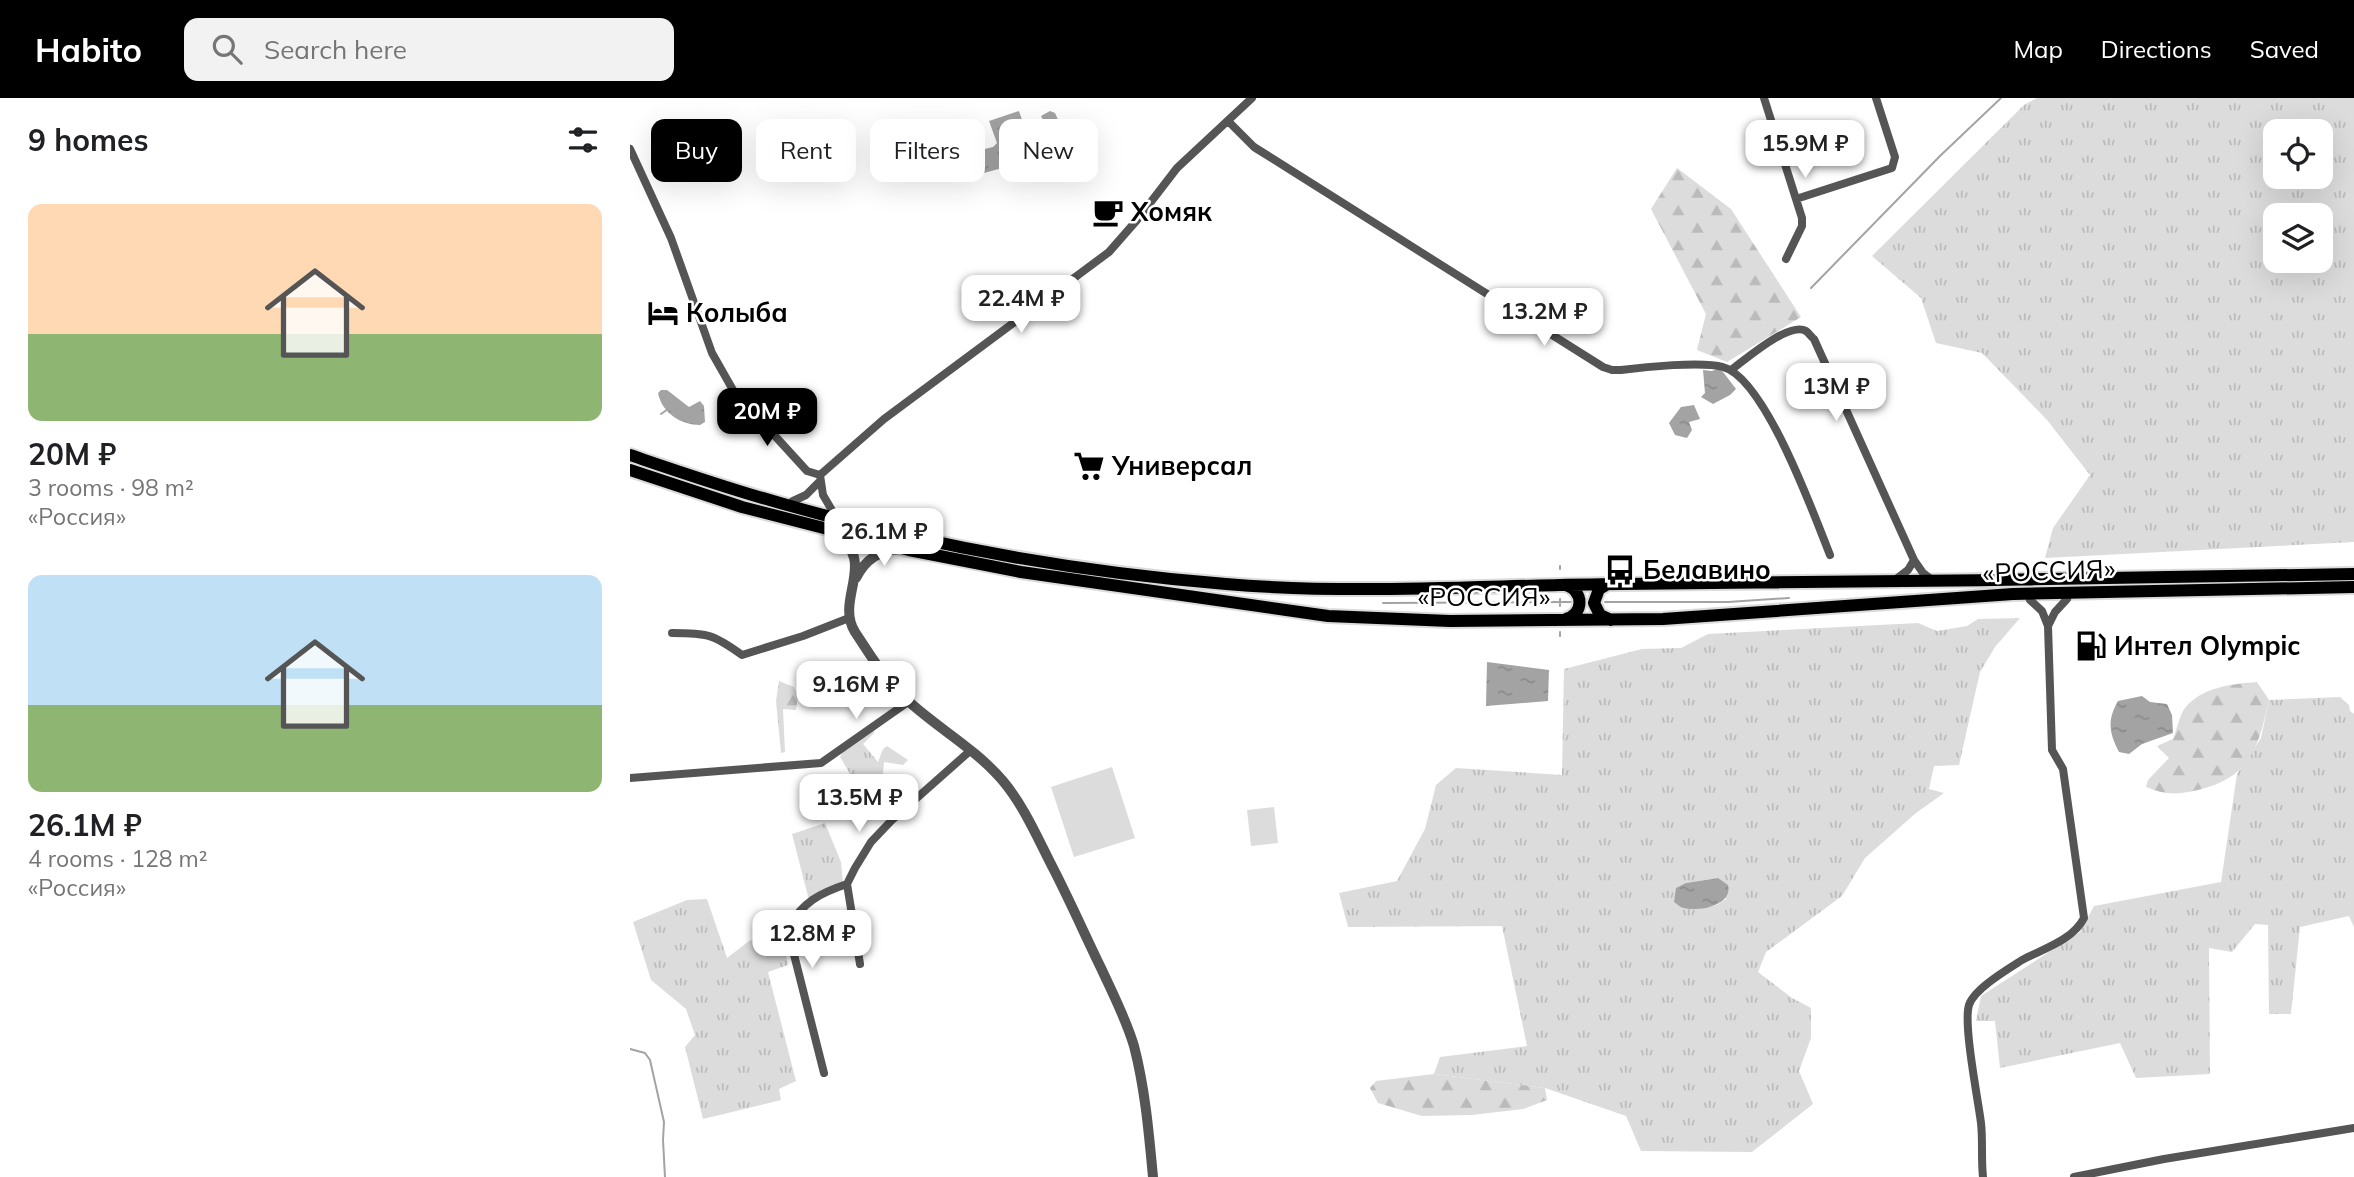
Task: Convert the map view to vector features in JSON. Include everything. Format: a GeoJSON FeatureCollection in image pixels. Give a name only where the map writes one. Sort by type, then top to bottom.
{"type":"FeatureCollection","features":[{"type":"Feature","properties":{"kind":"highway","name":"«РОССИЯ»"},"geometry":{"type":"LineString","coordinates":[[630,455],[719,485],[839,519],[946,544],[1090,568],[1228,584],[1327,589],[1566,584],[1888,583],[2354,574]]}},
{"type":"Feature","properties":{"kind":"highway","name":"«РОССИЯ»"},"geometry":{"type":"LineString","coordinates":[[630,470],[742,507],[909,550],[1021,572],[1328,616],[1450,621],[1613,620],[1729,616],[2013,594],[2354,587]]}},
{"type":"Feature","properties":{"kind":"highway"},"geometry":{"type":"LineString","coordinates":[[719,485],[748,488],[833,512],[947,539],[1072,561],[1090,568]]}},
{"type":"Feature","properties":{"kind":"highway"},"geometry":{"type":"LineString","coordinates":[[1562,620],[1575,615],[1580,602],[1577,592],[1566,584]]}},
{"type":"Feature","properties":{"kind":"highway"},"geometry":{"type":"LineString","coordinates":[[1608,584],[1599,589],[1594,603],[1598,613],[1613,620]]}},
{"type":"Feature","properties":{"kind":"highway"},"geometry":{"type":"LineString","coordinates":[[1883,602],[1901,607],[2067,599],[2098,592]]}},
{"type":"Feature","properties":{"kind":"street"},"geometry":{"type":"LineString","coordinates":[[793,501],[806,495],[820,478],[895,410],[1109,253],[1177,168],[1252,98]]}},
{"type":"Feature","properties":{"kind":"street"},"geometry":{"type":"LineString","coordinates":[[1764,98],[1802,218],[1802,226],[1786,259]]}},
{"type":"Feature","properties":{"kind":"street"},"geometry":{"type":"LineString","coordinates":[[1796,199],[1892,168],[1895,157],[1876,98]]}},
{"type":"Feature","properties":{"kind":"street"},"geometry":{"type":"LineString","coordinates":[[1228,121],[1254,147],[1603,367],[1612,370],[1711,365],[1731,370],[1756,396],[1776,428],[1830,555]]}},
{"type":"Feature","properties":{"kind":"street"},"geometry":{"type":"LineString","coordinates":[[630,149],[670,238],[712,353],[733,390],[807,471],[820,478],[825,500],[833,512]]}},
{"type":"Feature","properties":{"kind":"street"},"geometry":{"type":"LineString","coordinates":[[1731,370],[1776,337],[1797,329],[1806,331],[1814,339],[1914,560],[1925,575],[1938,582]]}},
{"type":"Feature","properties":{"kind":"street"},"geometry":{"type":"LineString","coordinates":[[826,529],[838,535],[850,549],[856,564],[849,618],[884,676],[908,702],[971,750],[1003,781],[1018,803],[1064,890],[1123,1014],[1138,1062],[1153,1177]]}},
{"type":"Feature","properties":{"kind":"street"},"geometry":{"type":"LineString","coordinates":[[856,578],[865,564],[878,554],[895,549],[909,550]]}},
{"type":"Feature","properties":{"kind":"street"},"geometry":{"type":"LineString","coordinates":[[1888,583],[1906,573],[1914,560]]}},
{"type":"Feature","properties":{"kind":"street"},"geometry":{"type":"LineString","coordinates":[[2048,626],[2057,608],[2067,599]]}},
{"type":"Feature","properties":{"kind":"street"},"geometry":{"type":"LineString","coordinates":[[1983,1177],[1969,1005],[1974,995],[1982,988],[2020,962],[2076,930],[2084,918],[2063,769],[2052,750],[2048,626],[2042,611],[2031,600]]}},
{"type":"Feature","properties":{"kind":"street"},"geometry":{"type":"LineString","coordinates":[[672,633],[704,633],[721,639],[742,655],[849,618]]}},
{"type":"Feature","properties":{"kind":"street"},"geometry":{"type":"LineString","coordinates":[[630,778],[821,763],[908,702]]}},
{"type":"Feature","properties":{"kind":"street"},"geometry":{"type":"LineString","coordinates":[[860,964],[847,884],[871,842],[912,800],[971,750]]}},
{"type":"Feature","properties":{"kind":"street"},"geometry":{"type":"LineString","coordinates":[[824,1073],[787,927],[800,908],[825,892],[847,884]]}},
{"type":"Feature","properties":{"kind":"street"},"geometry":{"type":"LineString","coordinates":[[2074,1177],[2164,1159],[2354,1128]]}},
{"type":"Feature","properties":{"kind":"green space"},"geometry":{"type":"Polygon","coordinates":[[[2037,98],[2354,98],[2354,542],[2045,558],[2053,528],[2090,475],[2047,420],[1982,353],[1936,343],[1921,298],[1872,256],[2024,105],[2037,98]]]}},
{"type":"Feature","properties":{"kind":"green space"},"geometry":{"type":"Polygon","coordinates":[[[1677,168],[1731,209],[1801,317],[1727,362],[1697,350],[1706,314],[1651,209],[1677,168]]]}},
{"type":"Feature","properties":{"kind":"green space"},"geometry":{"type":"Polygon","coordinates":[[[2020,618],[1995,647],[1980,672],[1959,765],[1934,766],[1929,789],[1944,793],[1916,813],[1865,858],[1842,896],[1766,952],[1758,972],[1792,998],[1811,1008],[1811,1038],[1799,1071],[1813,1104],[1752,1152],[1641,1151],[1626,1116],[1545,1088],[1434,1074],[1440,1057],[1527,1046],[1502,926],[1348,927],[1339,893],[1397,881],[1425,829],[1436,785],[1456,768],[1562,775],[1564,669],[1642,649],[1681,648],[1708,634],[1918,623],[1937,631],[1967,626],[1978,619],[2020,618]],[[1718,878],[1686,883],[1697,909],[1717,905],[1726,899],[1718,878]]]}},
{"type":"Feature","properties":{"kind":"green space"},"geometry":{"type":"Polygon","coordinates":[[[779,681],[794,687],[798,696],[796,710],[783,709],[785,752],[781,753],[776,701],[779,681]]]}},
{"type":"Feature","properties":{"kind":"green space"},"geometry":{"type":"Polygon","coordinates":[[[2257,682],[2269,700],[2256,746],[2241,768],[2216,784],[2190,792],[2165,793],[2146,787],[2148,780],[2169,758],[2157,746],[2173,739],[2183,711],[2192,701],[2218,688],[2257,682]]]}},
{"type":"Feature","properties":{"kind":"green space"},"geometry":{"type":"Polygon","coordinates":[[[2340,697],[2354,714],[2354,927],[2349,916],[2300,927],[2291,1014],[2269,1014],[2268,925],[2255,924],[2232,952],[2209,948],[2210,1074],[2136,1078],[2120,1043],[2000,1068],[1995,1021],[1976,1021],[1981,996],[2080,932],[2094,906],[2221,882],[2237,774],[2261,738],[2269,700],[2340,697]]]}},
{"type":"Feature","properties":{"kind":"green space"},"geometry":{"type":"Polygon","coordinates":[[[874,729],[874,733],[863,744],[878,762],[887,746],[908,760],[903,765],[884,762],[882,786],[890,796],[884,803],[874,794],[859,789],[840,757],[843,751],[874,729]]]}},
{"type":"Feature","properties":{"kind":"green space"},"geometry":{"type":"Polygon","coordinates":[[[1112,767],[1135,838],[1074,857],[1051,787],[1112,767]]]}},
{"type":"Feature","properties":{"kind":"green space"},"geometry":{"type":"Polygon","coordinates":[[[1274,807],[1278,843],[1251,846],[1247,810],[1274,807]]]}},
{"type":"Feature","properties":{"kind":"green space"},"geometry":{"type":"Polygon","coordinates":[[[825,823],[841,862],[843,883],[809,900],[792,834],[825,823]]]}},
{"type":"Feature","properties":{"kind":"green space"},"geometry":{"type":"Polygon","coordinates":[[[707,899],[727,958],[749,941],[781,932],[788,965],[768,972],[796,1081],[779,1089],[781,1100],[703,1119],[685,1047],[695,1035],[686,1009],[651,980],[633,922],[687,900],[707,899]]]}},
{"type":"Feature","properties":{"kind":"green space"},"geometry":{"type":"Polygon","coordinates":[[[1434,1074],[1545,1088],[1547,1100],[1523,1109],[1472,1115],[1422,1116],[1378,1103],[1370,1088],[1376,1081],[1434,1074]]]}},
{"type":"Feature","properties":{"kind":"water"},"geometry":{"type":"Polygon","coordinates":[[[1019,111],[1022,119],[999,119],[999,169],[985,173],[985,149],[997,143],[989,121],[1019,111]]]}},
{"type":"Feature","properties":{"kind":"water"},"geometry":{"type":"Polygon","coordinates":[[[1050,111],[1055,113],[1058,119],[1042,119],[1041,116],[1050,111]]]}},
{"type":"Feature","properties":{"kind":"water"},"geometry":{"type":"Polygon","coordinates":[[[1720,368],[1736,389],[1713,404],[1701,397],[1705,393],[1703,370],[1720,368]]]}},
{"type":"Feature","properties":{"kind":"water"},"geometry":{"type":"Polygon","coordinates":[[[667,390],[689,407],[700,401],[704,406],[705,422],[700,425],[686,423],[673,417],[660,400],[658,393],[667,390]]]}},
{"type":"Feature","properties":{"kind":"water"},"geometry":{"type":"Polygon","coordinates":[[[1694,405],[1700,419],[1689,422],[1692,430],[1687,438],[1675,435],[1669,423],[1681,407],[1694,405]]]}},
{"type":"Feature","properties":{"kind":"water"},"geometry":{"type":"Polygon","coordinates":[[[1487,662],[1549,670],[1548,701],[1486,706],[1487,662]]]}},
{"type":"Feature","properties":{"kind":"water"},"geometry":{"type":"Polygon","coordinates":[[[2142,696],[2150,702],[2167,704],[2172,715],[2173,733],[2142,744],[2129,754],[2119,752],[2111,726],[2114,708],[2118,701],[2142,696]]]}},
{"type":"Feature","properties":{"kind":"water"},"geometry":{"type":"Polygon","coordinates":[[[1718,878],[1728,885],[1728,892],[1725,898],[1714,906],[1691,909],[1674,902],[1676,888],[1686,883],[1718,878]]]}},
{"type":"Feature","properties":{"kind":"waterway"},"geometry":{"type":"LineString","coordinates":[[1811,288],[1940,156],[2001,98]]}},
{"type":"Feature","properties":{"kind":"waterway"},"geometry":{"type":"LineString","coordinates":[[661,414],[668,409]]}},
{"type":"Feature","properties":{"kind":"waterway"},"geometry":{"type":"LineString","coordinates":[[1605,602],[1728,602],[1789,598]]}},
{"type":"Feature","properties":{"kind":"waterway"},"geometry":{"type":"LineString","coordinates":[[1560,599],[1560,606]]}},
{"type":"Feature","properties":{"kind":"waterway"},"geometry":{"type":"LineString","coordinates":[[1383,603],[1571,602]]}},
{"type":"Feature","properties":{"kind":"waterway"},"geometry":{"type":"LineString","coordinates":[[630,1049],[645,1053],[650,1060],[664,1122],[665,1177]]}},
{"type":"Feature","properties":{"kind":"place","name":"Хомяк"},"geometry":{"type":"Point","coordinates":[1108,212]}},
{"type":"Feature","properties":{"kind":"place","name":"Колыба"},"geometry":{"type":"Point","coordinates":[663,313]}},
{"type":"Feature","properties":{"kind":"place","name":"Универсал"},"geometry":{"type":"Point","coordinates":[1089,466]}},
{"type":"Feature","properties":{"kind":"place","name":"Белавино"},"geometry":{"type":"Point","coordinates":[1620,570]}},
{"type":"Feature","properties":{"kind":"place","name":"Интел Olympic"},"geometry":{"type":"Point","coordinates":[2091,646]}}]}
